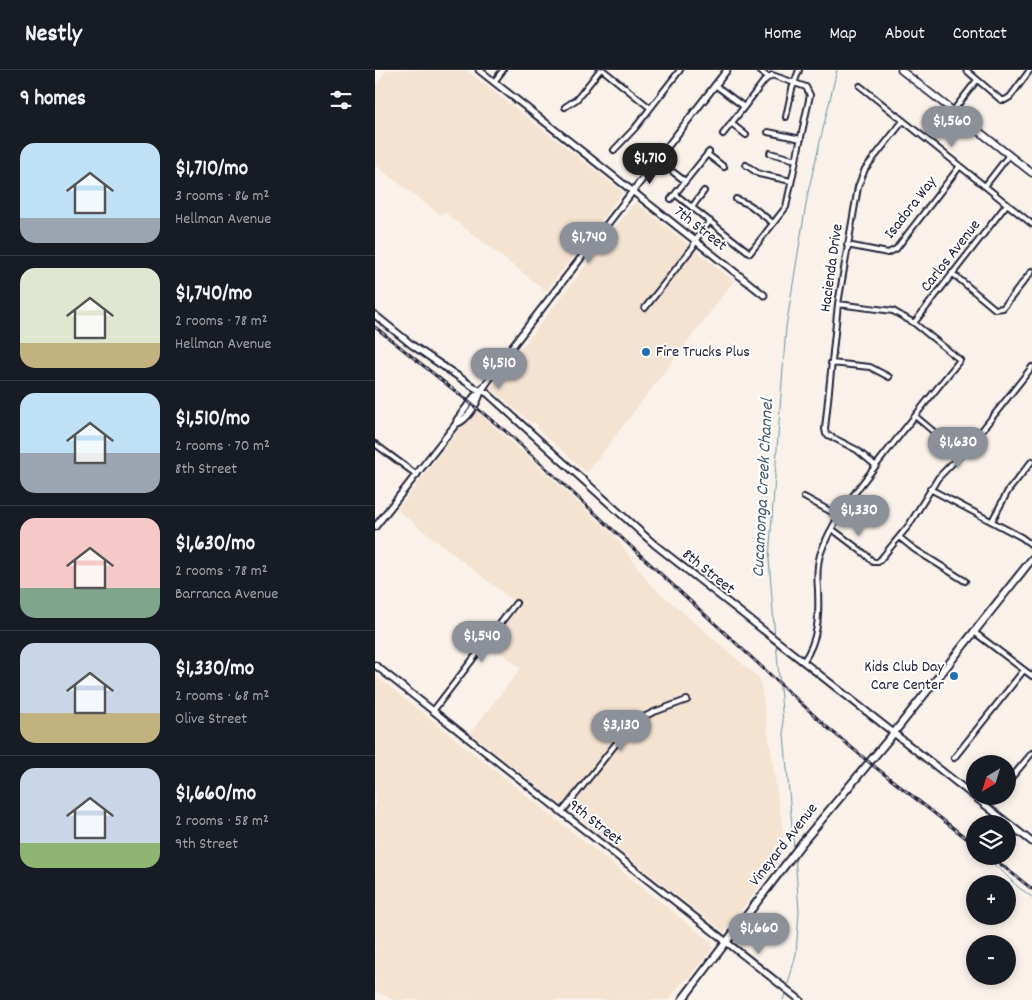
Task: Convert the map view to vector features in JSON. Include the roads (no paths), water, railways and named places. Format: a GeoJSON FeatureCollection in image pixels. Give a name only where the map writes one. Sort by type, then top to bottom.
{"type":"FeatureCollection","features":[{"type":"Feature","properties":{"kind":"main road"},"geometry":{"type":"LineString","coordinates":[[901,70],[1032,173]]}},
{"type":"Feature","properties":{"kind":"main road","name":"Vineyard Avenue"},"geometry":{"type":"LineString","coordinates":[[682,1000],[786,864],[893,734],[1032,559]]}},
{"type":"Feature","properties":{"kind":"street","name":"7th Street"},"geometry":{"type":"LineString","coordinates":[[479,70],[764,295]]}},
{"type":"Feature","properties":{"kind":"street"},"geometry":{"type":"LineString","coordinates":[[494,82],[503,70]]}},
{"type":"Feature","properties":{"kind":"street"},"geometry":{"type":"LineString","coordinates":[[565,107],[577,99],[601,70],[649,107]]}},
{"type":"Feature","properties":{"kind":"street"},"geometry":{"type":"LineString","coordinates":[[614,150],[635,128],[649,107],[680,70]]}},
{"type":"Feature","properties":{"kind":"street"},"geometry":{"type":"LineString","coordinates":[[375,528],[456,424],[461,422],[479,400],[481,390],[511,348],[727,70]]}},
{"type":"Feature","properties":{"kind":"street"},"geometry":{"type":"LineString","coordinates":[[759,70],[768,77]]}},
{"type":"Feature","properties":{"kind":"street"},"geometry":{"type":"LineString","coordinates":[[786,117],[799,70]]}},
{"type":"Feature","properties":{"kind":"street"},"geometry":{"type":"LineString","coordinates":[[966,70],[1001,100],[1010,97],[1030,70]]}},
{"type":"Feature","properties":{"kind":"street"},"geometry":{"type":"LineString","coordinates":[[675,194],[751,253],[786,207],[810,95],[806,87],[771,75],[743,106],[723,134]]}},
{"type":"Feature","properties":{"kind":"street"},"geometry":{"type":"LineString","coordinates":[[953,111],[977,80]]}},
{"type":"Feature","properties":{"kind":"street"},"geometry":{"type":"LineString","coordinates":[[715,84],[743,106]]}},
{"type":"Feature","properties":{"kind":"street"},"geometry":{"type":"LineString","coordinates":[[860,86],[1032,224]]}},
{"type":"Feature","properties":{"kind":"street","name":"Hacienda Drive"},"geometry":{"type":"LineString","coordinates":[[876,466],[857,450],[826,434],[825,429],[838,304],[854,203],[865,169],[903,120]]}},
{"type":"Feature","properties":{"kind":"street"},"geometry":{"type":"LineString","coordinates":[[731,123],[746,135]]}},
{"type":"Feature","properties":{"kind":"street"},"geometry":{"type":"LineString","coordinates":[[768,132],[801,139]]}},
{"type":"Feature","properties":{"kind":"street"},"geometry":{"type":"LineString","coordinates":[[671,200],[708,153],[724,167]]}},
{"type":"Feature","properties":{"kind":"street"},"geometry":{"type":"LineString","coordinates":[[770,153],[796,160]]}},
{"type":"Feature","properties":{"kind":"street"},"geometry":{"type":"LineString","coordinates":[[985,186],[1009,155]]}},
{"type":"Feature","properties":{"kind":"street"},"geometry":{"type":"LineString","coordinates":[[746,165],[759,174],[791,181]]}},
{"type":"Feature","properties":{"kind":"street","name":"Isadora Way"},"geometry":{"type":"LineString","coordinates":[[847,245],[888,253],[897,249],[960,166]]}},
{"type":"Feature","properties":{"kind":"street"},"geometry":{"type":"LineString","coordinates":[[673,172],[685,181]]}},
{"type":"Feature","properties":{"kind":"street"},"geometry":{"type":"LineString","coordinates":[[692,207],[704,192]]}},
{"type":"Feature","properties":{"kind":"street"},"geometry":{"type":"LineString","coordinates":[[737,199],[750,205],[773,223]]}},
{"type":"Feature","properties":{"kind":"street","name":"Carlos Avenue"},"geometry":{"type":"LineString","coordinates":[[915,323],[1007,204]]}},
{"type":"Feature","properties":{"kind":"street"},"geometry":{"type":"LineString","coordinates":[[645,308],[693,247],[695,241],[710,221]]}},
{"type":"Feature","properties":{"kind":"street"},"geometry":{"type":"LineString","coordinates":[[953,273],[995,309],[999,310],[1003,308],[1032,271]]}},
{"type":"Feature","properties":{"kind":"street"},"geometry":{"type":"LineString","coordinates":[[803,662],[814,644],[818,627],[818,568],[820,556],[839,516],[857,489],[960,360],[915,323],[893,310],[838,304]]}},
{"type":"Feature","properties":{"kind":"street","name":"8th Street"},"geometry":{"type":"LineString","coordinates":[[375,316],[475,388],[481,390],[511,414],[654,544],[1032,842]]}},
{"type":"Feature","properties":{"kind":"street"},"geometry":{"type":"LineString","coordinates":[[831,362],[870,368],[889,377]]}},
{"type":"Feature","properties":{"kind":"street"},"geometry":{"type":"LineString","coordinates":[[833,529],[873,562],[877,562],[909,524],[930,489],[958,456],[972,443],[1031,369]]}},
{"type":"Feature","properties":{"kind":"street"},"geometry":{"type":"LineString","coordinates":[[915,416],[940,437],[958,456]]}},
{"type":"Feature","properties":{"kind":"street"},"geometry":{"type":"LineString","coordinates":[[375,444],[417,476]]}},
{"type":"Feature","properties":{"kind":"street"},"geometry":{"type":"LineString","coordinates":[[992,521],[1008,492],[1032,461]]}},
{"type":"Feature","properties":{"kind":"street"},"geometry":{"type":"LineString","coordinates":[[930,489],[992,521],[1032,545]]}},
{"type":"Feature","properties":{"kind":"street"},"geometry":{"type":"LineString","coordinates":[[804,497],[839,516]]}},
{"type":"Feature","properties":{"kind":"street"},"geometry":{"type":"LineString","coordinates":[[899,537],[965,582]]}},
{"type":"Feature","properties":{"kind":"street"},"geometry":{"type":"LineString","coordinates":[[433,711],[516,603]]}},
{"type":"Feature","properties":{"kind":"street"},"geometry":{"type":"LineString","coordinates":[[974,632],[1032,676]]}},
{"type":"Feature","properties":{"kind":"street","name":"9th Street"},"geometry":{"type":"LineString","coordinates":[[375,665],[800,1000]]}},
{"type":"Feature","properties":{"kind":"street"},"geometry":{"type":"LineString","coordinates":[[954,758],[1024,670]]}},
{"type":"Feature","properties":{"kind":"street"},"geometry":{"type":"LineString","coordinates":[[562,812],[626,731],[639,719],[687,700]]}},
{"type":"Feature","properties":{"kind":"street"},"geometry":{"type":"LineString","coordinates":[[1016,772],[1032,753]]}},
{"type":"Feature","properties":{"kind":"waterway","name":"Cucamonga Creek Channel"},"geometry":{"type":"LineString","coordinates":[[775,638],[769,559],[786,327],[808,192],[837,70]]}},
{"type":"Feature","properties":{"kind":"waterway","name":"Cucamonga Creek Channel"},"geometry":{"type":"LineString","coordinates":[[776,642],[794,849]]}},
{"type":"Feature","properties":{"kind":"waterway","name":"Cucamonga Creek Channel"},"geometry":{"type":"LineString","coordinates":[[787,988],[796,954],[799,911],[795,856]]}},
{"type":"Feature","properties":{"kind":"waterway"},"geometry":{"type":"LineString","coordinates":[[995,865],[1018,887],[1032,897]]}},
{"type":"Feature","properties":{"kind":"waterway","name":"Cucamonga Creek Channel"},"geometry":{"type":"LineString","coordinates":[[783,1000],[786,991]]}},
{"type":"Feature","properties":{"kind":"railway"},"geometry":{"type":"LineString","coordinates":[[375,327],[509,434],[828,728],[966,838]]}},
{"type":"Feature","properties":{"kind":"railway"},"geometry":{"type":"LineString","coordinates":[[1001,865],[1032,889]]}},
{"type":"Feature","properties":{"kind":"place","name":"Fire Trucks Plus"},"geometry":{"type":"Point","coordinates":[646,352]}},
{"type":"Feature","properties":{"kind":"place","name":"Kids Club Day Care Center"},"geometry":{"type":"Point","coordinates":[954,676]}}]}
